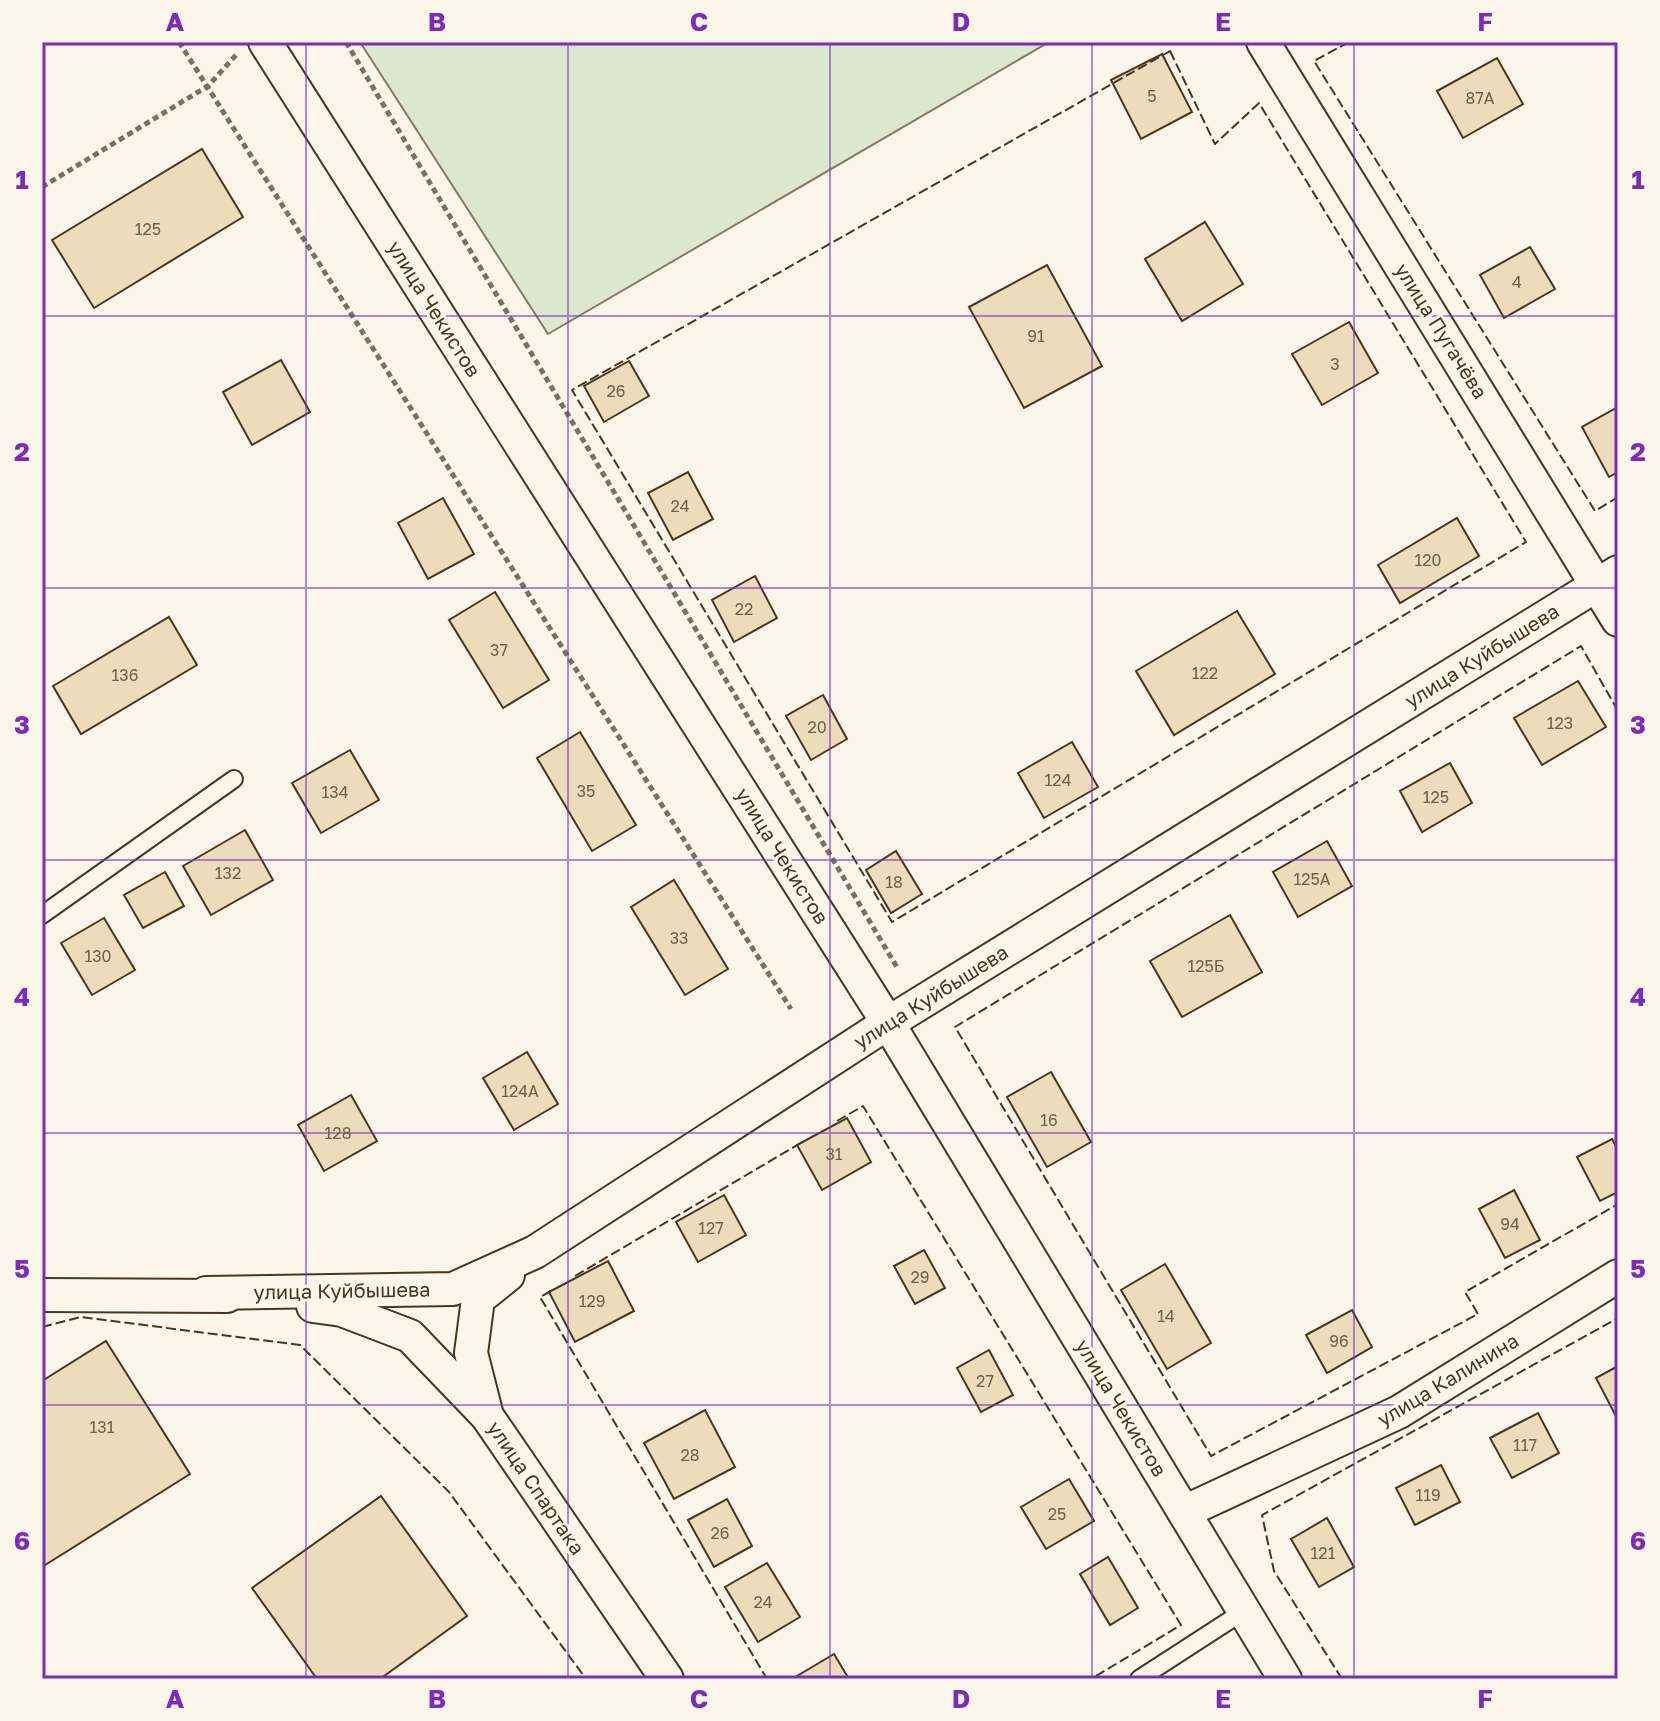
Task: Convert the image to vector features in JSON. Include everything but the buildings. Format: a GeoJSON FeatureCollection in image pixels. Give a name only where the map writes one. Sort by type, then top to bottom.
{"type":"FeatureCollection","features":[{"type":"Feature","properties":{"kind":"street","name":"улица Пугачёва"},"geometry":{"type":"LineString","coordinates":[[1263,42],[1608,578],[1618,620]]}},
{"type":"Feature","properties":{"kind":"street","name":"улица Чекистов"},"geometry":{"type":"LineString","coordinates":[[251,48],[888,1023],[1285,1679]]}},
{"type":"Feature","properties":{"kind":"street","name":"улица Куйбышева"},"geometry":{"type":"LineString","coordinates":[[206,1293],[453,1289],[535,1252],[888,1023],[1608,578]]}},
{"type":"Feature","properties":{"kind":"street","name":"улица Спартака"},"geometry":{"type":"LineString","coordinates":[[535,1252],[478,1299],[471,1353],[487,1416],[667,1679]]}},
{"type":"Feature","properties":{"kind":"street","name":"улица Калинина"},"geometry":{"type":"LineString","coordinates":[[1184,1512],[1399,1412],[1618,1276]]}},
{"type":"Feature","properties":{"kind":"street"},"geometry":{"type":"LineString","coordinates":[[42,1295],[206,1293],[342,1310],[410,1336],[487,1416]]}},
{"type":"Feature","properties":{"kind":"lane"},"geometry":{"type":"LineString","coordinates":[[42,915],[234,779]]}},
{"type":"Feature","properties":{"kind":"lane"},"geometry":{"type":"LineString","coordinates":[[1139,1679],[1244,1611]]}},
{"type":"Feature","properties":{"kind":"path"},"geometry":{"type":"LineString","coordinates":[[179,42],[791,1009]]}},
{"type":"Feature","properties":{"kind":"path"},"geometry":{"type":"LineString","coordinates":[[346,42],[919,1005]]}},
{"type":"Feature","properties":{"kind":"path"},"geometry":{"type":"LineString","coordinates":[[42,187],[208,86],[251,48]]}},
{"type":"Feature","properties":{"kind":"green space"},"geometry":{"type":"Polygon","coordinates":[[[360,42],[1049,42],[548,334],[360,42]]]}},
{"type":"Feature","properties":{"kind":"fence"},"geometry":{"type":"LineString","coordinates":[[1349,42],[1314,61],[1595,511],[1618,497]]}},
{"type":"Feature","properties":{"kind":"fence"},"geometry":{"type":"LineString","coordinates":[[1170,51],[1215,144],[1259,103],[1526,542],[892,922],[572,390],[1170,51]]}},
{"type":"Feature","properties":{"kind":"fence"},"geometry":{"type":"LineString","coordinates":[[1618,711],[1581,646],[955,1027],[1211,1456],[1478,1314],[1465,1292],[1618,1204]]}},
{"type":"Feature","properties":{"kind":"fence"},"geometry":{"type":"LineString","coordinates":[[837,1121],[863,1106],[1181,1625],[1091,1679]]}},
{"type":"Feature","properties":{"kind":"fence"},"geometry":{"type":"LineString","coordinates":[[575,1276],[799,1144]]}},
{"type":"Feature","properties":{"kind":"fence"},"geometry":{"type":"LineString","coordinates":[[551,1291],[540,1297],[767,1679]]}},
{"type":"Feature","properties":{"kind":"fence"},"geometry":{"type":"LineString","coordinates":[[42,1327],[81,1317],[300,1345],[449,1492],[586,1679]]}},
{"type":"Feature","properties":{"kind":"fence"},"geometry":{"type":"LineString","coordinates":[[1342,1679],[1274,1571],[1262,1515],[1618,1318]]}}]}
